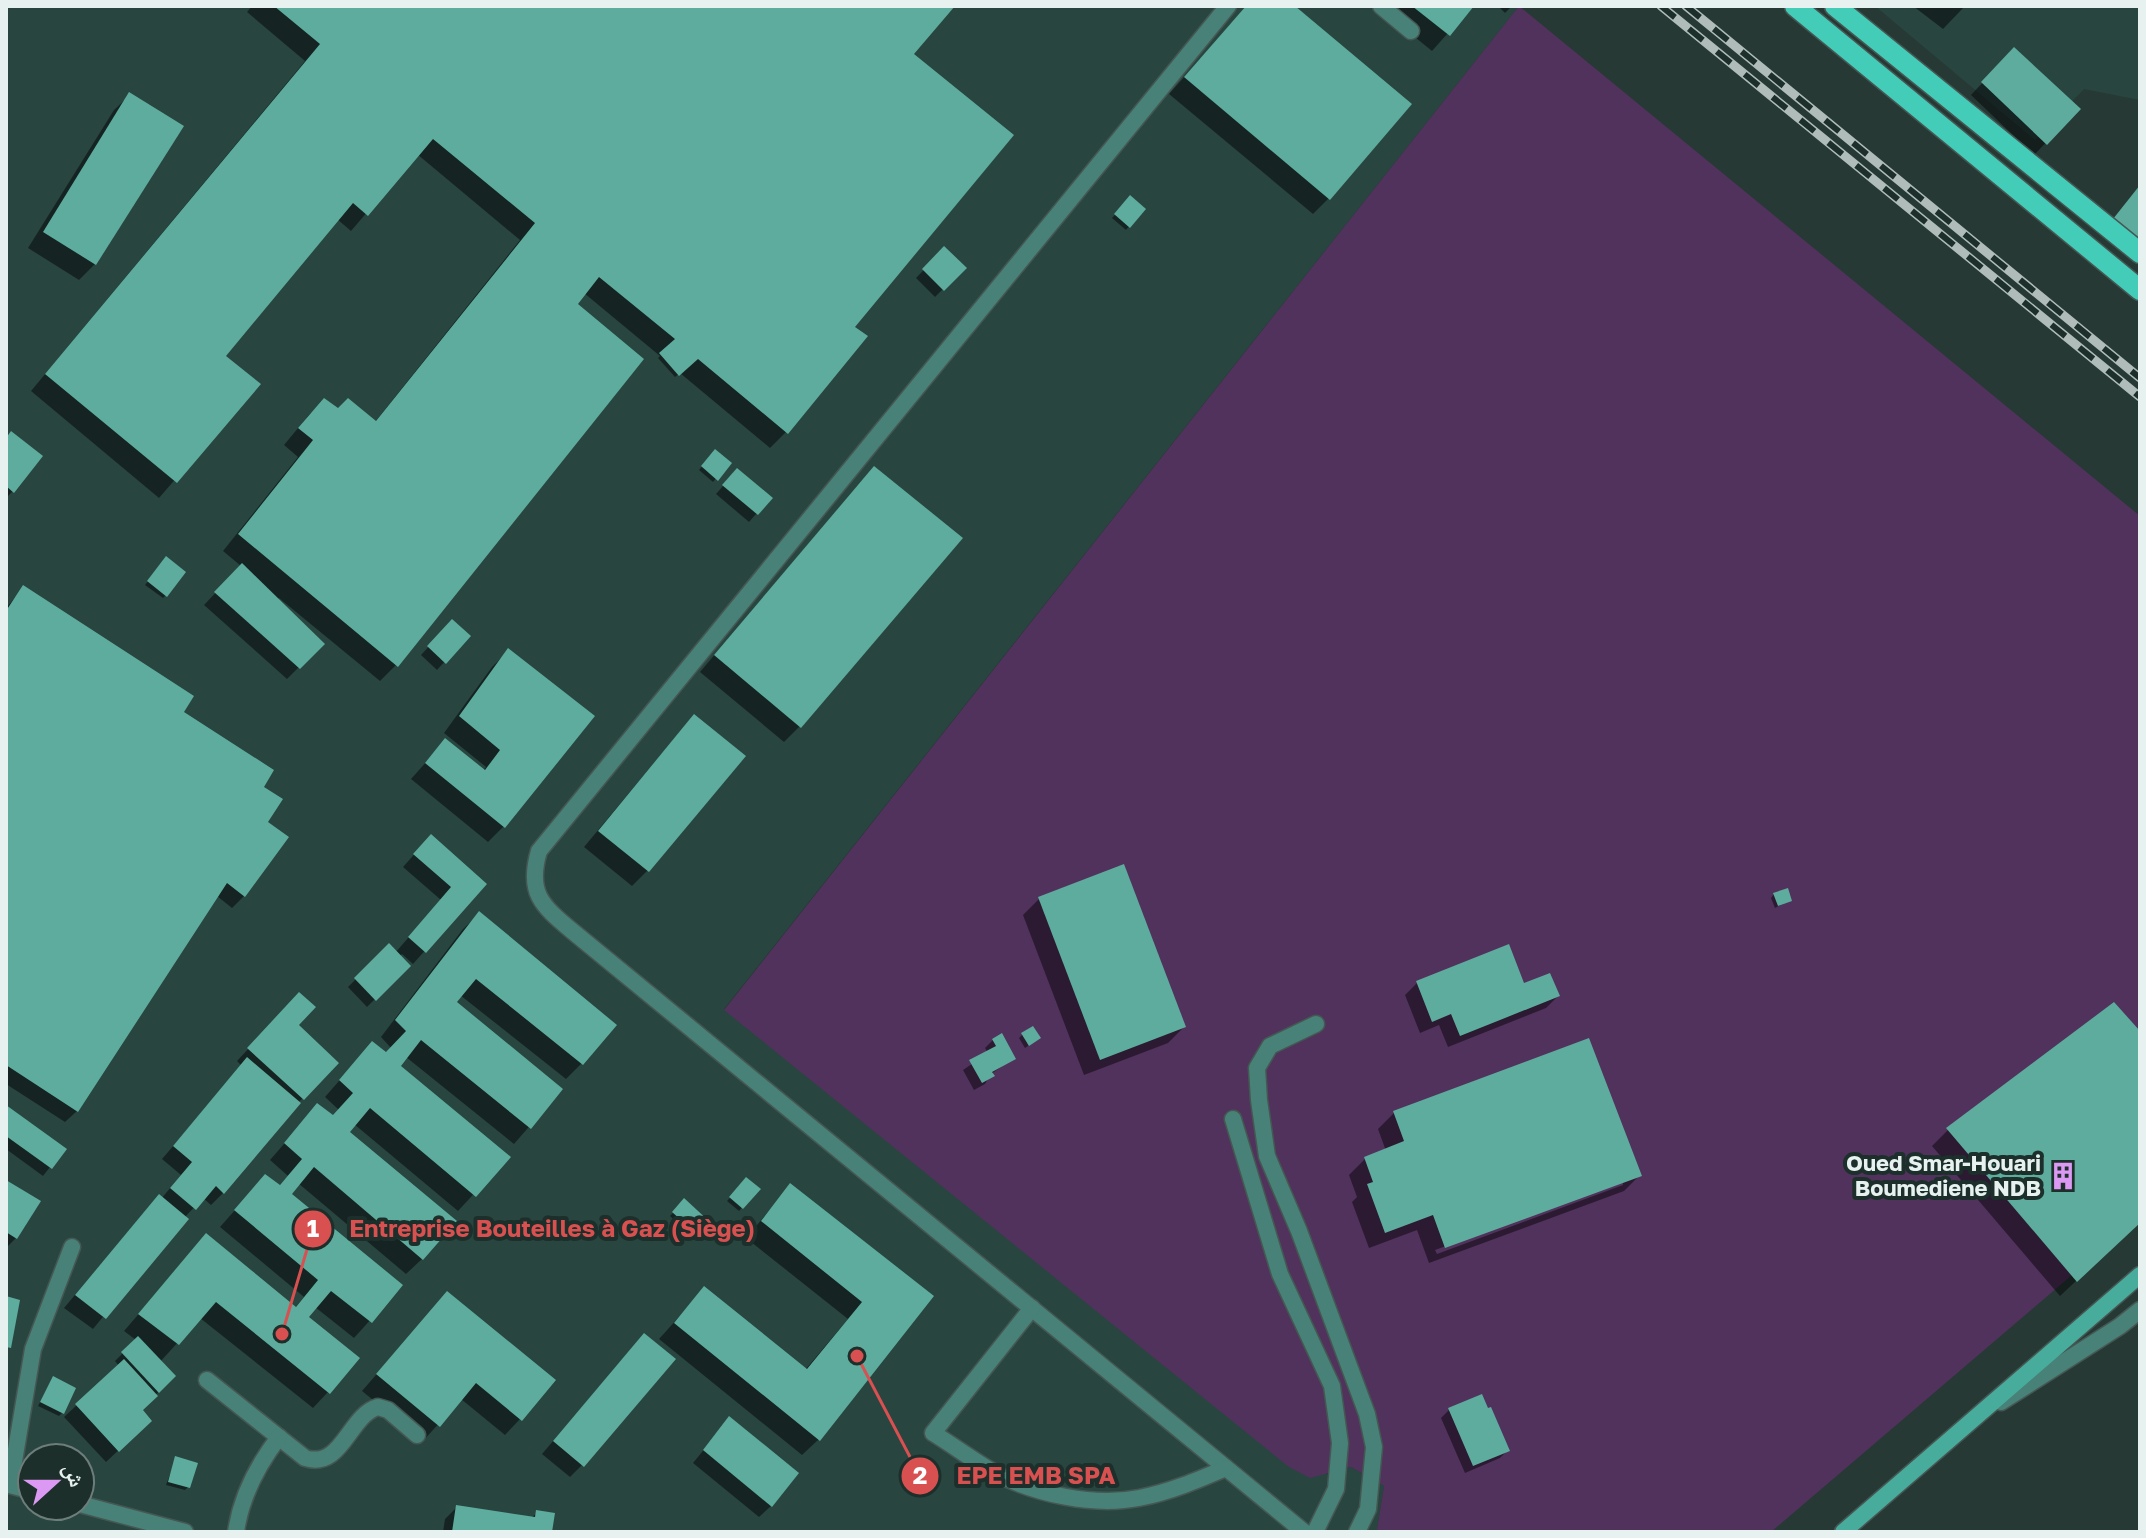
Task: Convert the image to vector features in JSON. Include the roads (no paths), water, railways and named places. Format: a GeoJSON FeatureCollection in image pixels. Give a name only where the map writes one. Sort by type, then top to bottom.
{"type":"FeatureCollection","features":[{"type":"Feature","properties":{"kind":"main road"},"geometry":{"type":"LineString","coordinates":[[1795,6],[2140,290]]}},
{"type":"Feature","properties":{"kind":"main road"},"geometry":{"type":"LineString","coordinates":[[1835,6],[2140,253]]}},
{"type":"Feature","properties":{"kind":"main road"},"geometry":{"type":"LineString","coordinates":[[1915,106],[1932,85]]}},
{"type":"Feature","properties":{"kind":"main road"},"geometry":{"type":"LineString","coordinates":[[1843,1532],[2140,1275]]}},
{"type":"Feature","properties":{"kind":"street"},"geometry":{"type":"LineString","coordinates":[[1228,6],[539,851],[532,874],[537,893],[562,922],[1304,1532]]}},
{"type":"Feature","properties":{"kind":"street"},"geometry":{"type":"LineString","coordinates":[[1381,6],[1411,31]]}},
{"type":"Feature","properties":{"kind":"street"},"geometry":{"type":"LineString","coordinates":[[1316,1024],[1270,1046],[1257,1068],[1259,1100],[1267,1156],[1299,1231],[1367,1414],[1374,1447],[1368,1509],[1357,1532]]}},
{"type":"Feature","properties":{"kind":"street"},"geometry":{"type":"LineString","coordinates":[[1233,1119],[1280,1274],[1332,1386],[1340,1443],[1336,1489],[1315,1532]]}},
{"type":"Feature","properties":{"kind":"street"},"geometry":{"type":"LineString","coordinates":[[8,1484],[33,1349],[72,1247]]}},
{"type":"Feature","properties":{"kind":"street"},"geometry":{"type":"LineString","coordinates":[[1032,1308],[933,1433],[996,1473],[1046,1493],[1094,1499],[1136,1499],[1177,1489],[1226,1468]]}},
{"type":"Feature","properties":{"kind":"street"},"geometry":{"type":"LineString","coordinates":[[1973,1420],[2140,1310]]}},
{"type":"Feature","properties":{"kind":"street"},"geometry":{"type":"LineString","coordinates":[[207,1380],[305,1458],[319,1461],[332,1454],[369,1411],[378,1407],[388,1410],[417,1435]]}},
{"type":"Feature","properties":{"kind":"street"},"geometry":{"type":"LineString","coordinates":[[236,1532],[243,1499],[279,1437]]}},
{"type":"Feature","properties":{"kind":"street"},"geometry":{"type":"LineString","coordinates":[[96,1508],[185,1532]]}},
{"type":"Feature","properties":{"kind":"railway"},"geometry":{"type":"LineString","coordinates":[[1661,6],[2140,397]]}},
{"type":"Feature","properties":{"kind":"railway"},"geometry":{"type":"LineString","coordinates":[[1686,6],[2140,378]]}},
{"type":"Feature","properties":{"kind":"place","name":"Oued Smar-Houari Boumediene NDB"},"geometry":{"type":"Point","coordinates":[2063,1176]}},
{"type":"Feature","properties":{"kind":"place","name":"Entreprise Bouteilles à Gaz (Siège)"},"geometry":{"type":"Point","coordinates":[282,1334]}},
{"type":"Feature","properties":{"kind":"place","name":"EPE EMB SPA"},"geometry":{"type":"Point","coordinates":[857,1356]}}]}
